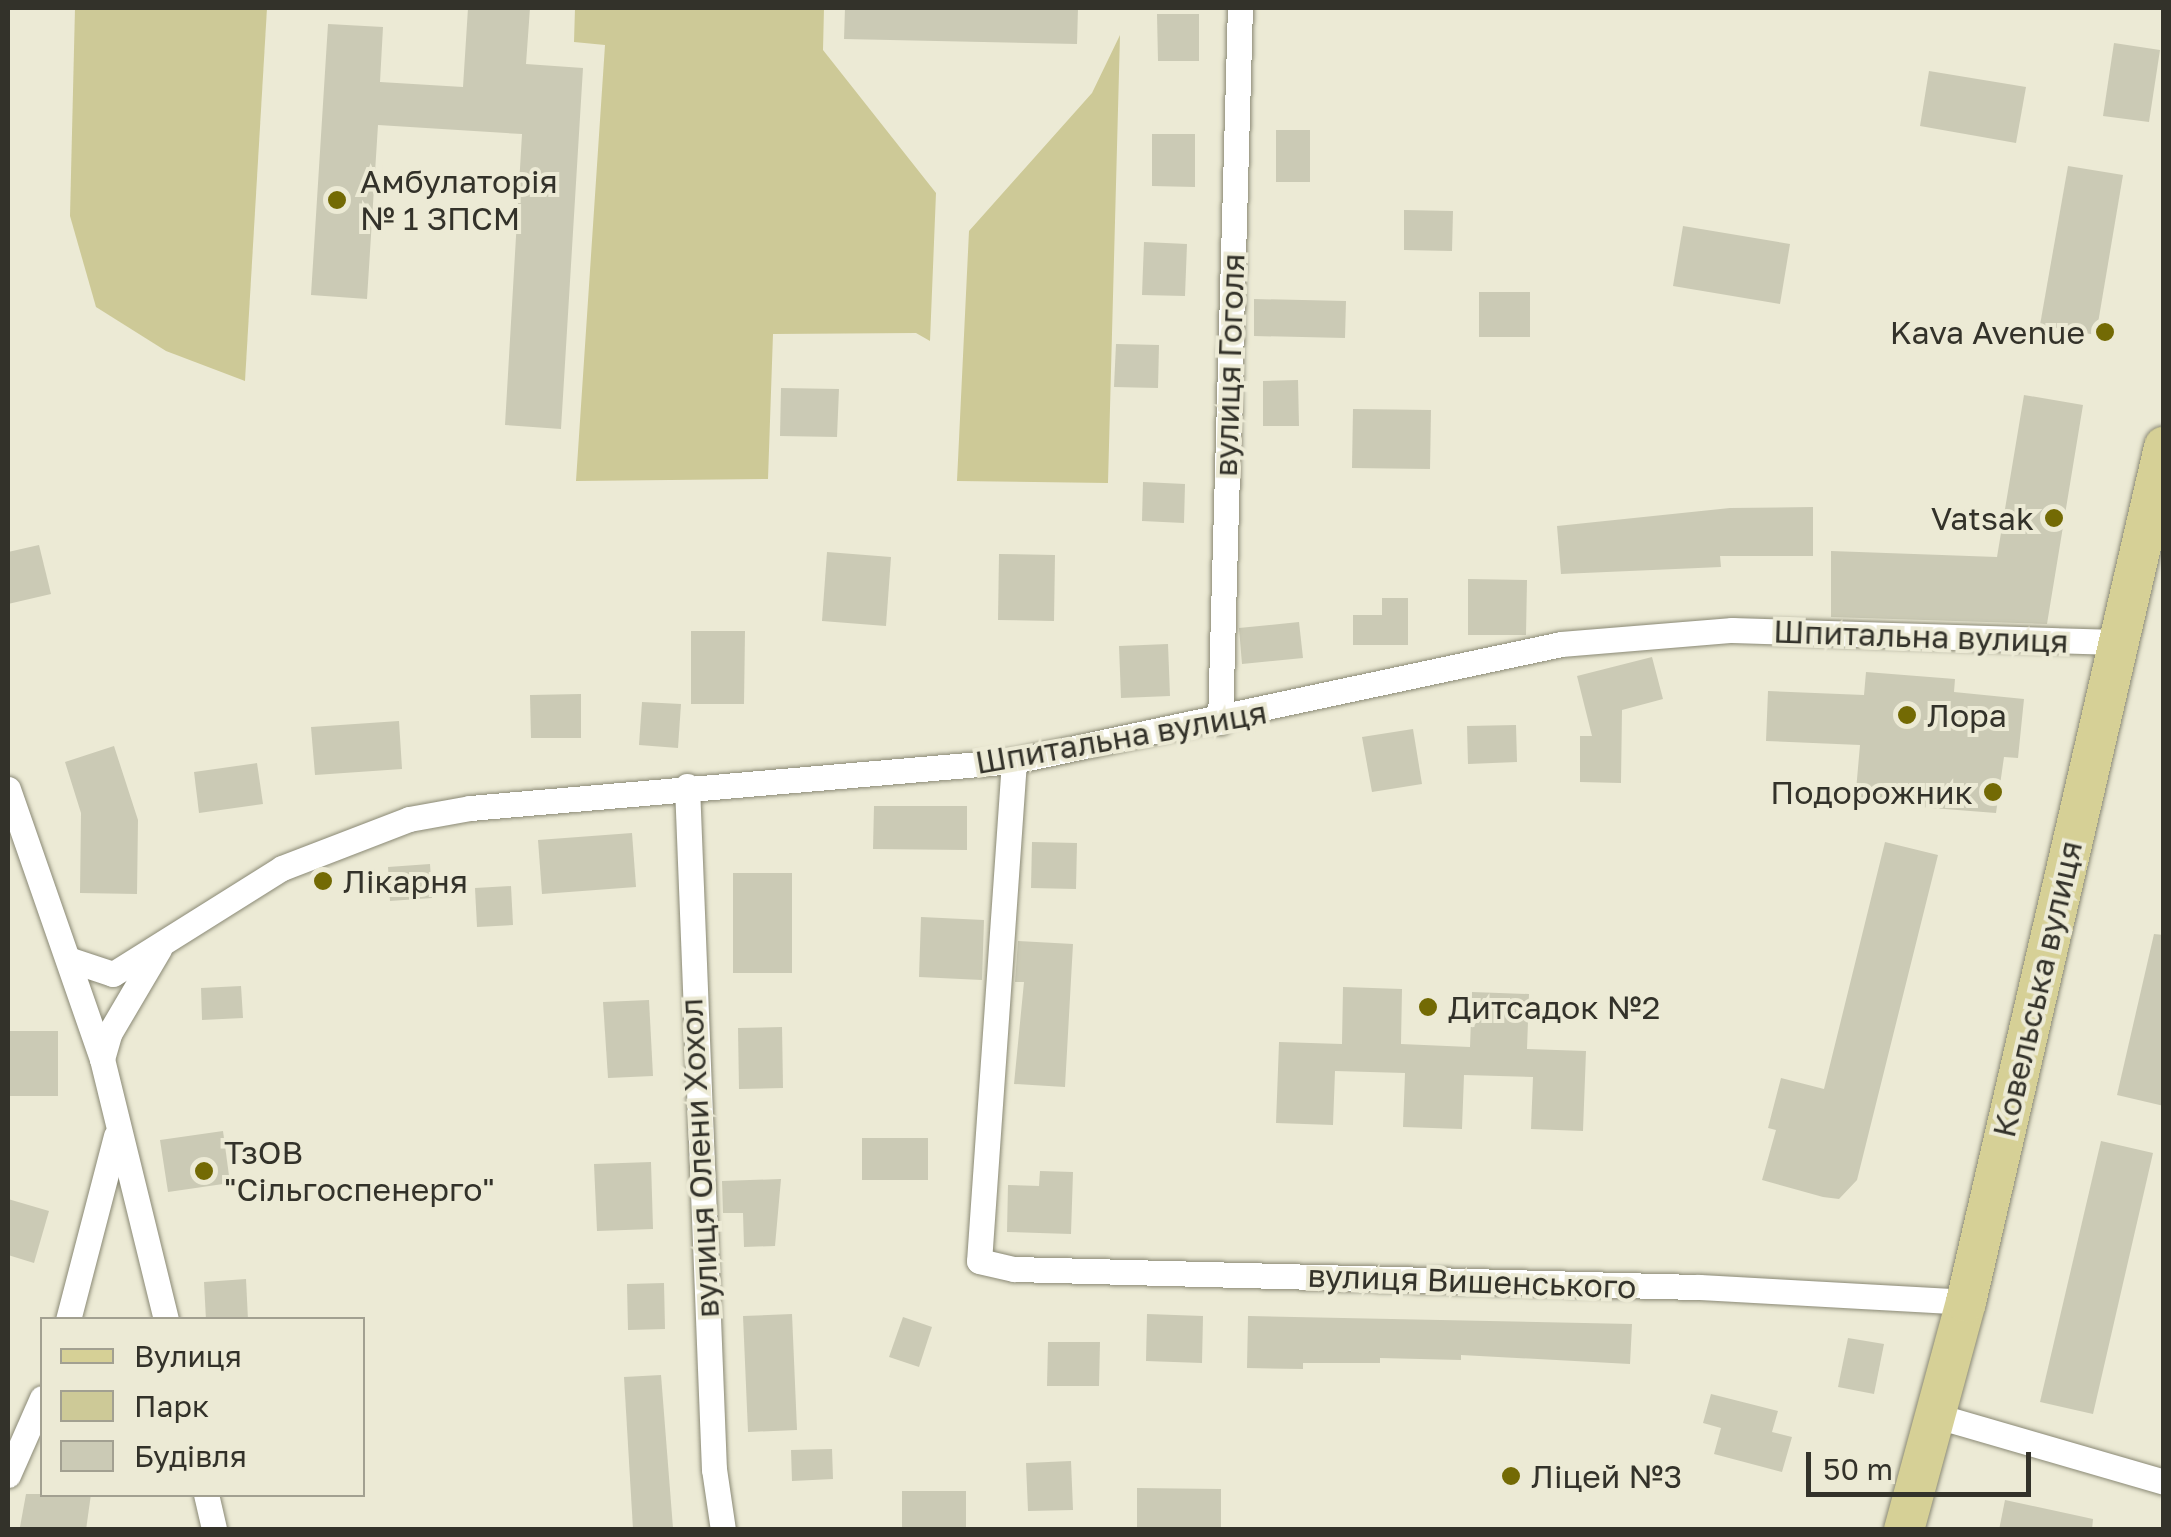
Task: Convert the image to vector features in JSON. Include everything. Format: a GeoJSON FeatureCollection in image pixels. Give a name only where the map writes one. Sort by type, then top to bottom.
{"type":"FeatureCollection","features":[{"type":"Feature","properties":{"kind":"main road","name":"Ковельська вулиця"},"geometry":{"type":"LineString","coordinates":[[1904,1530],[1966,1302],[2164,446]]}},
{"type":"Feature","properties":{"kind":"street","name":"вулиця Гоголя"},"geometry":{"type":"LineString","coordinates":[[1220,722],[1240,8]]}},
{"type":"Feature","properties":{"kind":"street","name":"Шпитальна вулиця"},"geometry":{"type":"LineString","coordinates":[[102,1059],[109,1034],[159,950],[282,868],[409,819],[688,786],[1014,761],[1220,722],[1561,644],[1732,630],[2116,642]]}},
{"type":"Feature","properties":{"kind":"street","name":"вулиця Вишенського"},"geometry":{"type":"LineString","coordinates":[[1014,761],[979,1261],[1014,1269],[1680,1286],[1966,1302]]}},
{"type":"Feature","properties":{"kind":"street","name":"вулиця Олени Хохол"},"geometry":{"type":"LineString","coordinates":[[688,786],[713,1450],[723,1530]]}},
{"type":"Feature","properties":{"kind":"street"},"geometry":{"type":"LineString","coordinates":[[8,789],[102,1059],[165,1317]]}},
{"type":"Feature","properties":{"kind":"street"},"geometry":{"type":"LineString","coordinates":[[68,960],[113,974],[159,950]]}},
{"type":"Feature","properties":{"kind":"street"},"geometry":{"type":"LineString","coordinates":[[69,1317],[118,1131]]}},
{"type":"Feature","properties":{"kind":"street"},"geometry":{"type":"LineString","coordinates":[[8,1475],[40,1403]]}},
{"type":"Feature","properties":{"kind":"street"},"geometry":{"type":"LineString","coordinates":[[1936,1416],[2164,1482]]}},
{"type":"Feature","properties":{"kind":"street"},"geometry":{"type":"LineString","coordinates":[[207,1497],[214,1530]]}},
{"type":"Feature","properties":{"kind":"green space"},"geometry":{"type":"Polygon","coordinates":[[[75,8],[267,8],[245,381],[166,351],[96,307],[70,216],[75,8]]]}},
{"type":"Feature","properties":{"kind":"green space"},"geometry":{"type":"Polygon","coordinates":[[[575,8],[824,8],[823,50],[936,193],[930,341],[916,333],[773,334],[768,479],[576,481],[605,45],[574,42],[575,8]]]}},
{"type":"Feature","properties":{"kind":"green space"},"geometry":{"type":"Polygon","coordinates":[[[1120,35],[1108,483],[957,481],[969,231],[1092,93],[1120,35]]]}},
{"type":"Feature","properties":{"kind":"building"},"geometry":{"type":"Polygon","coordinates":[[[468,8],[530,8],[526,64],[583,68],[561,429],[505,425],[522,134],[378,125],[367,299],[311,295],[328,24],[383,27],[380,82],[463,87],[468,8]]]}},
{"type":"Feature","properties":{"kind":"building"},"geometry":{"type":"Polygon","coordinates":[[[845,8],[1078,8],[1077,44],[844,39],[845,8]]]}},
{"type":"Feature","properties":{"kind":"building"},"geometry":{"type":"Polygon","coordinates":[[[1157,14],[1199,14],[1199,61],[1158,61],[1157,14]]]}},
{"type":"Feature","properties":{"kind":"building"},"geometry":{"type":"Polygon","coordinates":[[[2114,43],[2160,50],[2149,122],[2103,116],[2114,43]]]}},
{"type":"Feature","properties":{"kind":"building"},"geometry":{"type":"Polygon","coordinates":[[[1929,71],[2026,87],[2016,143],[1920,126],[1929,71]]]}},
{"type":"Feature","properties":{"kind":"building"},"geometry":{"type":"Polygon","coordinates":[[[1276,130],[1310,130],[1310,182],[1276,182],[1276,130]]]}},
{"type":"Feature","properties":{"kind":"building"},"geometry":{"type":"Polygon","coordinates":[[[1152,134],[1195,134],[1195,187],[1152,186],[1152,134]]]}},
{"type":"Feature","properties":{"kind":"building"},"geometry":{"type":"Polygon","coordinates":[[[2068,166],[2123,175],[2096,335],[2040,325],[2068,166]]]}},
{"type":"Feature","properties":{"kind":"building"},"geometry":{"type":"Polygon","coordinates":[[[1404,210],[1453,211],[1452,251],[1404,250],[1404,210]]]}},
{"type":"Feature","properties":{"kind":"building"},"geometry":{"type":"Polygon","coordinates":[[[1683,226],[1790,244],[1780,304],[1673,286],[1683,226]]]}},
{"type":"Feature","properties":{"kind":"building"},"geometry":{"type":"Polygon","coordinates":[[[1144,242],[1187,244],[1185,296],[1142,295],[1144,242]]]}},
{"type":"Feature","properties":{"kind":"building"},"geometry":{"type":"Polygon","coordinates":[[[1479,292],[1530,292],[1530,337],[1479,337],[1479,292]]]}},
{"type":"Feature","properties":{"kind":"building"},"geometry":{"type":"Polygon","coordinates":[[[1254,299],[1346,301],[1345,338],[1254,336],[1254,299]]]}},
{"type":"Feature","properties":{"kind":"building"},"geometry":{"type":"Polygon","coordinates":[[[1116,344],[1159,345],[1158,388],[1114,387],[1116,344]]]}},
{"type":"Feature","properties":{"kind":"building"},"geometry":{"type":"Polygon","coordinates":[[[1298,380],[1299,426],[1263,426],[1263,381],[1298,380]]]}},
{"type":"Feature","properties":{"kind":"building"},"geometry":{"type":"Polygon","coordinates":[[[781,388],[839,389],[837,437],[780,436],[781,388]]]}},
{"type":"Feature","properties":{"kind":"building"},"geometry":{"type":"Polygon","coordinates":[[[2024,395],[2083,405],[2047,624],[1831,617],[1831,551],[1997,557],[2024,395]]]}},
{"type":"Feature","properties":{"kind":"building"},"geometry":{"type":"Polygon","coordinates":[[[1353,409],[1431,410],[1430,469],[1352,468],[1353,409]]]}},
{"type":"Feature","properties":{"kind":"building"},"geometry":{"type":"Polygon","coordinates":[[[1143,482],[1185,484],[1184,523],[1142,521],[1143,482]]]}},
{"type":"Feature","properties":{"kind":"building"},"geometry":{"type":"Polygon","coordinates":[[[1813,507],[1813,556],[1720,556],[1721,567],[1561,574],[1557,526],[1730,508],[1813,507]]]}},
{"type":"Feature","properties":{"kind":"building"},"geometry":{"type":"Polygon","coordinates":[[[39,545],[51,594],[8,604],[8,552],[39,545]]]}},
{"type":"Feature","properties":{"kind":"building"},"geometry":{"type":"Polygon","coordinates":[[[827,552],[891,557],[886,626],[822,621],[827,552]]]}},
{"type":"Feature","properties":{"kind":"building"},"geometry":{"type":"Polygon","coordinates":[[[999,554],[1055,555],[1054,621],[998,620],[999,554]]]}},
{"type":"Feature","properties":{"kind":"building"},"geometry":{"type":"Polygon","coordinates":[[[1468,579],[1527,580],[1526,635],[1468,635],[1468,579]]]}},
{"type":"Feature","properties":{"kind":"building"},"geometry":{"type":"Polygon","coordinates":[[[1382,598],[1408,598],[1408,645],[1353,645],[1353,615],[1382,615],[1382,598]]]}},
{"type":"Feature","properties":{"kind":"building"},"geometry":{"type":"Polygon","coordinates":[[[1299,622],[1303,658],[1242,664],[1239,628],[1299,622]]]}},
{"type":"Feature","properties":{"kind":"building"},"geometry":{"type":"Polygon","coordinates":[[[691,631],[745,631],[744,704],[691,704],[691,631]]]}},
{"type":"Feature","properties":{"kind":"building"},"geometry":{"type":"Polygon","coordinates":[[[1168,644],[1170,696],[1121,698],[1119,646],[1168,644]]]}},
{"type":"Feature","properties":{"kind":"building"},"geometry":{"type":"Polygon","coordinates":[[[1652,657],[1663,699],[1622,710],[1621,783],[1580,782],[1580,736],[1592,736],[1577,676],[1652,657]]]}},
{"type":"Feature","properties":{"kind":"building","name":"Лора"},"geometry":{"type":"Polygon","coordinates":[[[1866,672],[1955,679],[1954,692],[2024,699],[2018,758],[2004,757],[1996,813],[1855,802],[1860,745],[1766,741],[1768,691],[1864,695],[1866,672]]]}},
{"type":"Feature","properties":{"kind":"building"},"geometry":{"type":"Polygon","coordinates":[[[581,694],[581,738],[531,738],[530,695],[581,694]]]}},
{"type":"Feature","properties":{"kind":"building"},"geometry":{"type":"Polygon","coordinates":[[[642,702],[681,704],[678,748],[639,745],[642,702]]]}},
{"type":"Feature","properties":{"kind":"building"},"geometry":{"type":"Polygon","coordinates":[[[399,721],[402,769],[315,775],[311,727],[399,721]]]}},
{"type":"Feature","properties":{"kind":"building"},"geometry":{"type":"Polygon","coordinates":[[[1516,725],[1517,762],[1468,764],[1467,726],[1516,725]]]}},
{"type":"Feature","properties":{"kind":"building"},"geometry":{"type":"Polygon","coordinates":[[[1413,729],[1422,784],[1372,792],[1362,737],[1413,729]]]}},
{"type":"Feature","properties":{"kind":"building"},"geometry":{"type":"Polygon","coordinates":[[[114,746],[138,820],[137,894],[80,893],[81,813],[65,762],[114,746]]]}},
{"type":"Feature","properties":{"kind":"building"},"geometry":{"type":"Polygon","coordinates":[[[257,763],[263,804],[199,813],[194,772],[257,763]]]}},
{"type":"Feature","properties":{"kind":"building"},"geometry":{"type":"Polygon","coordinates":[[[874,806],[967,806],[967,850],[873,849],[874,806]]]}},
{"type":"Feature","properties":{"kind":"building"},"geometry":{"type":"Polygon","coordinates":[[[632,833],[636,887],[542,894],[538,840],[632,833]]]}},
{"type":"Feature","properties":{"kind":"building"},"geometry":{"type":"Polygon","coordinates":[[[1032,842],[1077,843],[1076,889],[1031,888],[1032,842]]]}},
{"type":"Feature","properties":{"kind":"building"},"geometry":{"type":"Polygon","coordinates":[[[1885,842],[1938,855],[1857,1180],[1839,1199],[1823,1197],[1762,1180],[1776,1130],[1768,1128],[1781,1078],[1824,1089],[1885,842]]]}},
{"type":"Feature","properties":{"kind":"building"},"geometry":{"type":"Polygon","coordinates":[[[430,864],[432,898],[390,901],[388,867],[430,864]]]}},
{"type":"Feature","properties":{"kind":"building"},"geometry":{"type":"Polygon","coordinates":[[[733,873],[792,873],[792,973],[733,973],[733,873]]]}},
{"type":"Feature","properties":{"kind":"building"},"geometry":{"type":"Polygon","coordinates":[[[511,886],[513,925],[477,927],[475,888],[511,886]]]}},
{"type":"Feature","properties":{"kind":"building"},"geometry":{"type":"Polygon","coordinates":[[[921,917],[984,920],[982,980],[919,977],[921,917]]]}},
{"type":"Feature","properties":{"kind":"building"},"geometry":{"type":"Polygon","coordinates":[[[2154,934],[2164,935],[2164,1106],[2117,1095],[2154,934]]]}},
{"type":"Feature","properties":{"kind":"building"},"geometry":{"type":"Polygon","coordinates":[[[1018,941],[1073,944],[1065,1087],[1014,1084],[1024,982],[1015,982],[1018,941]]]}},
{"type":"Feature","properties":{"kind":"building"},"geometry":{"type":"Polygon","coordinates":[[[241,986],[243,1018],[202,1020],[201,988],[241,986]]]}},
{"type":"Feature","properties":{"kind":"building"},"geometry":{"type":"Polygon","coordinates":[[[1343,987],[1402,989],[1401,1044],[1470,1047],[1472,992],[1529,994],[1527,1049],[1586,1051],[1583,1131],[1531,1129],[1533,1077],[1464,1075],[1462,1129],[1403,1127],[1405,1073],[1335,1071],[1333,1125],[1276,1123],[1279,1042],[1342,1044],[1343,987]]]}},
{"type":"Feature","properties":{"kind":"building"},"geometry":{"type":"Polygon","coordinates":[[[649,1000],[653,1076],[608,1078],[603,1002],[649,1000]]]}},
{"type":"Feature","properties":{"kind":"building"},"geometry":{"type":"Polygon","coordinates":[[[782,1027],[783,1088],[739,1089],[738,1028],[782,1027]]]}},
{"type":"Feature","properties":{"kind":"building"},"geometry":{"type":"Polygon","coordinates":[[[8,1031],[58,1031],[58,1096],[8,1096],[8,1031]]]}},
{"type":"Feature","properties":{"kind":"building"},"geometry":{"type":"Polygon","coordinates":[[[223,1131],[230,1183],[168,1192],[160,1140],[223,1131]]]}},
{"type":"Feature","properties":{"kind":"building"},"geometry":{"type":"Polygon","coordinates":[[[862,1138],[928,1138],[928,1180],[862,1180],[862,1138]]]}},
{"type":"Feature","properties":{"kind":"building"},"geometry":{"type":"Polygon","coordinates":[[[2101,1141],[2153,1153],[2093,1414],[2040,1402],[2101,1141]]]}},
{"type":"Feature","properties":{"kind":"building"},"geometry":{"type":"Polygon","coordinates":[[[651,1162],[653,1229],[597,1231],[594,1164],[651,1162]]]}},
{"type":"Feature","properties":{"kind":"building"},"geometry":{"type":"Polygon","coordinates":[[[1040,1171],[1073,1172],[1071,1234],[1007,1232],[1008,1185],[1039,1186],[1040,1171]]]}},
{"type":"Feature","properties":{"kind":"building"},"geometry":{"type":"Polygon","coordinates":[[[781,1179],[775,1246],[744,1247],[743,1213],[723,1213],[722,1181],[781,1179]]]}},
{"type":"Feature","properties":{"kind":"building"},"geometry":{"type":"Polygon","coordinates":[[[8,1199],[49,1211],[34,1263],[8,1255],[8,1199]]]}},
{"type":"Feature","properties":{"kind":"building"},"geometry":{"type":"Polygon","coordinates":[[[246,1279],[248,1317],[206,1317],[204,1282],[246,1279]]]}},
{"type":"Feature","properties":{"kind":"building"},"geometry":{"type":"Polygon","coordinates":[[[664,1283],[665,1329],[628,1330],[627,1284],[664,1283]]]}},
{"type":"Feature","properties":{"kind":"building"},"geometry":{"type":"Polygon","coordinates":[[[792,1314],[797,1430],[748,1432],[743,1316],[792,1314]]]}},
{"type":"Feature","properties":{"kind":"building"},"geometry":{"type":"Polygon","coordinates":[[[1147,1314],[1203,1316],[1202,1363],[1146,1361],[1147,1314]]]}},
{"type":"Feature","properties":{"kind":"building"},"geometry":{"type":"Polygon","coordinates":[[[1248,1316],[1632,1324],[1630,1364],[1461,1355],[1461,1360],[1380,1358],[1380,1363],[1303,1363],[1303,1369],[1247,1368],[1248,1316]]]}},
{"type":"Feature","properties":{"kind":"building"},"geometry":{"type":"Polygon","coordinates":[[[903,1317],[932,1327],[919,1367],[889,1357],[903,1317]]]}},
{"type":"Feature","properties":{"kind":"building"},"geometry":{"type":"Polygon","coordinates":[[[1848,1338],[1884,1344],[1874,1394],[1838,1387],[1848,1338]]]}},
{"type":"Feature","properties":{"kind":"building"},"geometry":{"type":"Polygon","coordinates":[[[1048,1342],[1100,1342],[1099,1386],[1047,1386],[1048,1342]]]}},
{"type":"Feature","properties":{"kind":"building"},"geometry":{"type":"Polygon","coordinates":[[[661,1375],[673,1528],[633,1529],[624,1377],[661,1375]]]}},
{"type":"Feature","properties":{"kind":"building"},"geometry":{"type":"Polygon","coordinates":[[[1711,1394],[1778,1411],[1772,1432],[1792,1437],[1782,1472],[1714,1454],[1721,1428],[1703,1423],[1711,1394]]]}},
{"type":"Feature","properties":{"kind":"building"},"geometry":{"type":"Polygon","coordinates":[[[832,1449],[833,1479],[792,1481],[791,1450],[832,1449]]]}},
{"type":"Feature","properties":{"kind":"building"},"geometry":{"type":"Polygon","coordinates":[[[1071,1461],[1073,1510],[1028,1511],[1026,1463],[1071,1461]]]}},
{"type":"Feature","properties":{"kind":"building"},"geometry":{"type":"Polygon","coordinates":[[[1137,1488],[1221,1489],[1221,1530],[1137,1530],[1137,1488]]]}},
{"type":"Feature","properties":{"kind":"building"},"geometry":{"type":"Polygon","coordinates":[[[902,1491],[966,1491],[966,1530],[902,1530],[902,1491]]]}},
{"type":"Feature","properties":{"kind":"building"},"geometry":{"type":"Polygon","coordinates":[[[26,1494],[91,1497],[86,1530],[20,1527],[26,1494]]]}},
{"type":"Feature","properties":{"kind":"building"},"geometry":{"type":"Polygon","coordinates":[[[2005,1500],[2093,1519],[2092,1530],[1999,1530],[2005,1500]]]}},
{"type":"Feature","properties":{"kind":"place","name":"Амбулаторія № 1 ЗПСМ"},"geometry":{"type":"Point","coordinates":[337,200]}},
{"type":"Feature","properties":{"kind":"place","name":"Kava Avenue"},"geometry":{"type":"Point","coordinates":[2105,332]}},
{"type":"Feature","properties":{"kind":"place","name":"Vatsak"},"geometry":{"type":"Point","coordinates":[2054,518]}},
{"type":"Feature","properties":{"kind":"place","name":"Лора"},"geometry":{"type":"Point","coordinates":[1907,715]}},
{"type":"Feature","properties":{"kind":"place","name":"Подорожник"},"geometry":{"type":"Point","coordinates":[1993,792]}},
{"type":"Feature","properties":{"kind":"place","name":"Лікарня"},"geometry":{"type":"Point","coordinates":[323,881]}},
{"type":"Feature","properties":{"kind":"place","name":"Дитсадок №2"},"geometry":{"type":"Point","coordinates":[1428,1007]}},
{"type":"Feature","properties":{"kind":"place","name":"ТзОВ \"Сільгоспенерго\""},"geometry":{"type":"Point","coordinates":[204,1171]}},
{"type":"Feature","properties":{"kind":"place","name":"Ліцей №3"},"geometry":{"type":"Point","coordinates":[1511,1476]}}]}
